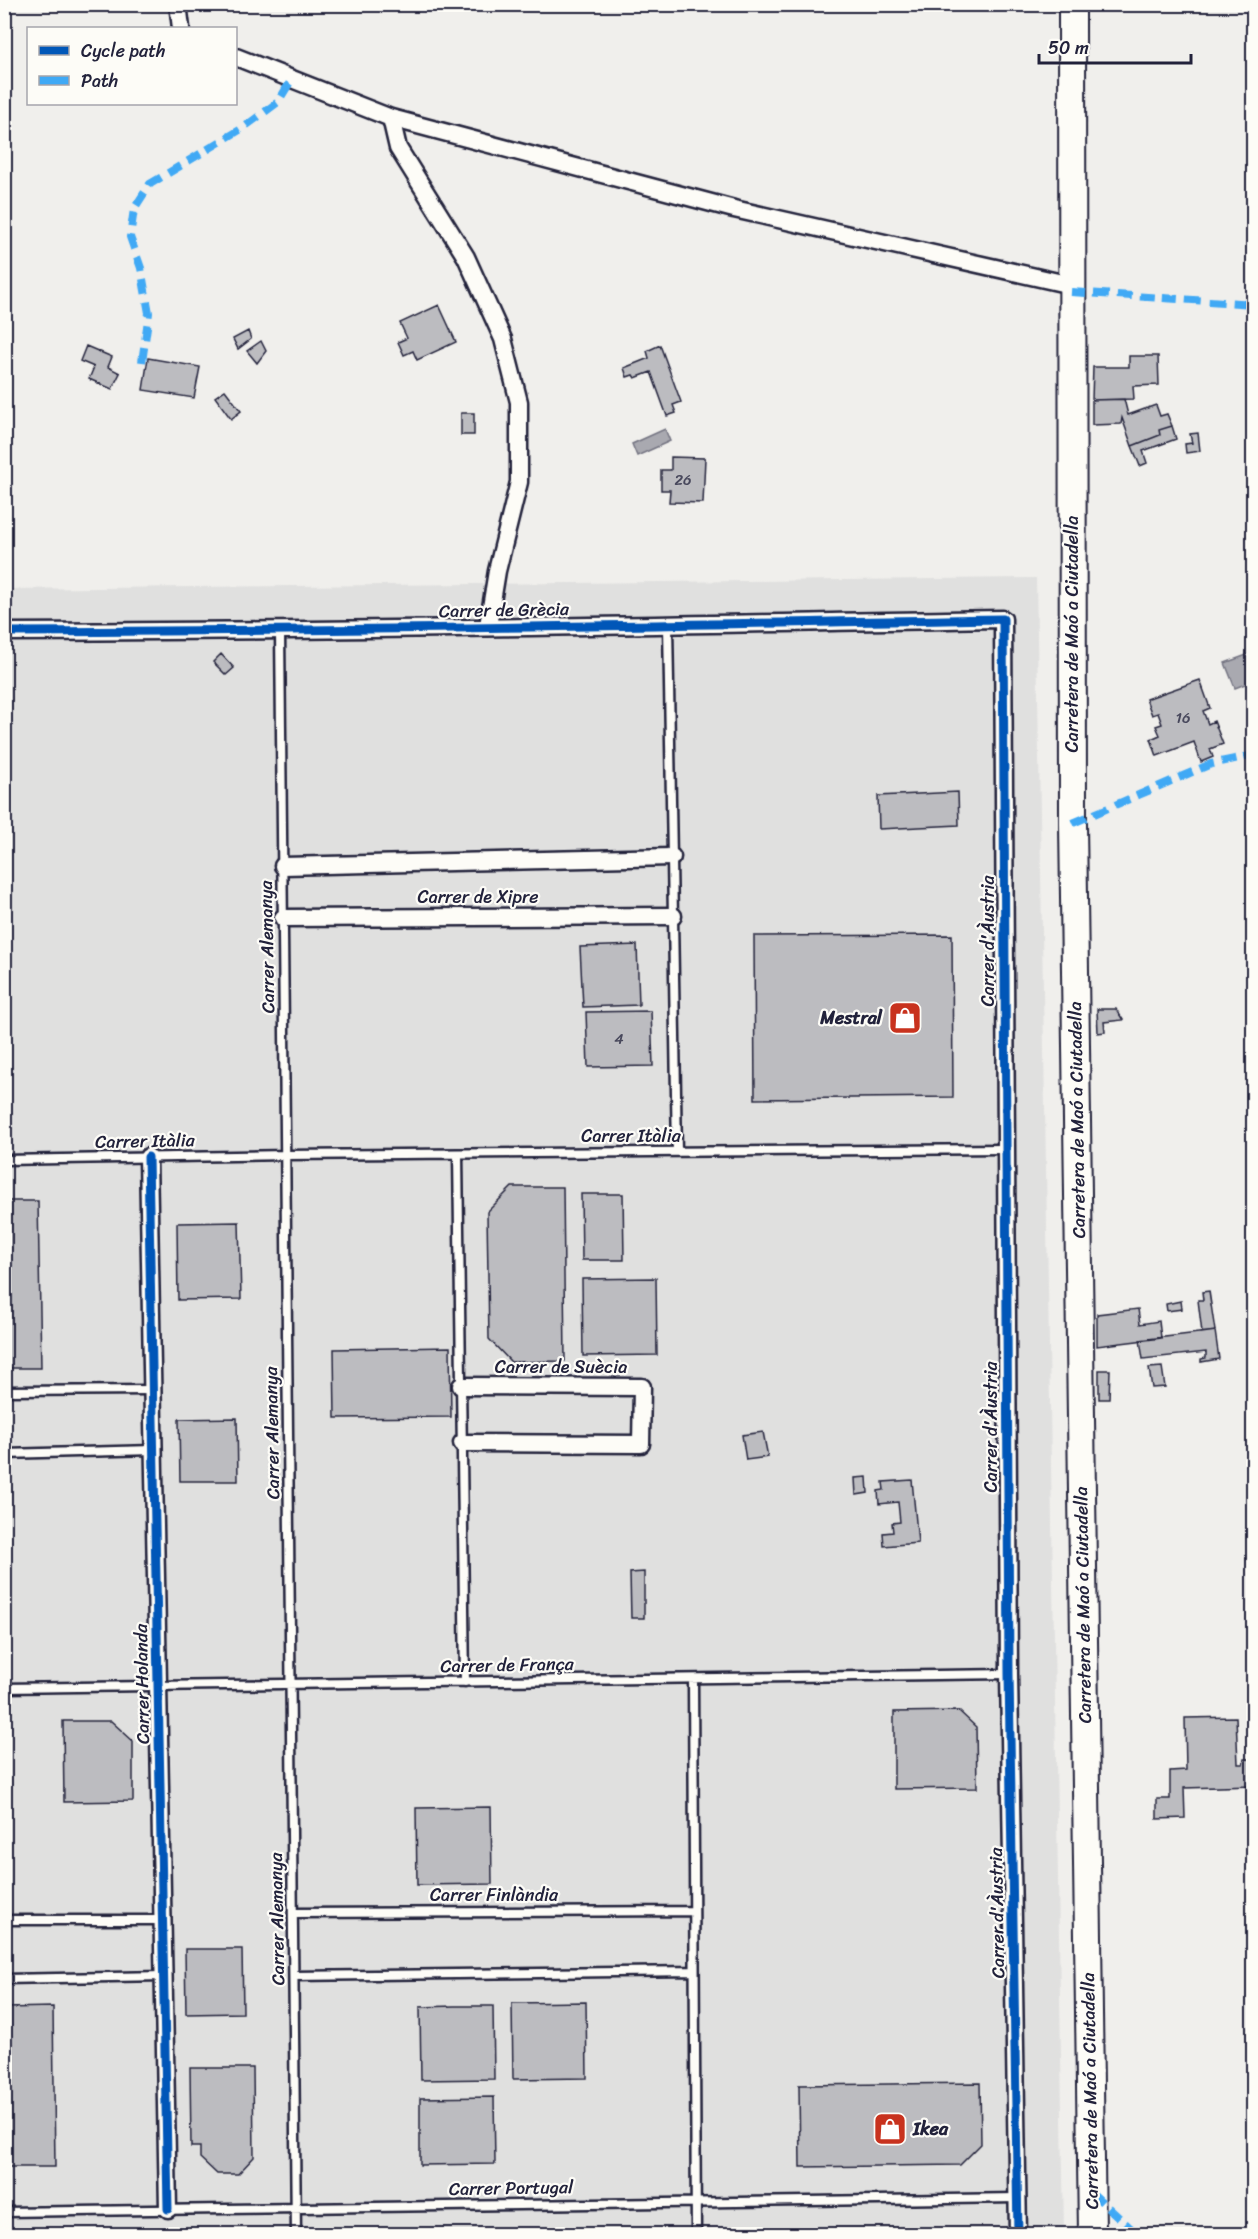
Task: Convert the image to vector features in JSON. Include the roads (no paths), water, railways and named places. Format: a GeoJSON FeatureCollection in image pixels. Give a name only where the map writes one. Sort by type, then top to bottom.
{"type":"FeatureCollection","features":[{"type":"Feature","properties":{"kind":"main road","name":"Carretera de Maó a Ciutadella"},"geometry":{"type":"LineString","coordinates":[[1072,4],[1073,812],[1092,2235]]}},
{"type":"Feature","properties":{"kind":"street"},"geometry":{"type":"LineString","coordinates":[[178,4],[181,27]]}},
{"type":"Feature","properties":{"kind":"street"},"geometry":{"type":"LineString","coordinates":[[237,57],[391,118],[734,209],[1071,285]]}},
{"type":"Feature","properties":{"kind":"street"},"geometry":{"type":"LineString","coordinates":[[391,118],[398,148],[466,257],[503,339],[519,402],[519,482],[497,571],[488,626]]}},
{"type":"Feature","properties":{"kind":"street","name":"Carrer de Grècia"},"geometry":{"type":"LineString","coordinates":[[4,632],[280,632],[488,626],[1003,619]]}},
{"type":"Feature","properties":{"kind":"street","name":"Carrer d'Àustria"},"geometry":{"type":"LineString","coordinates":[[1003,619],[1005,1149],[1018,2235]]}},
{"type":"Feature","properties":{"kind":"street","name":"Carrer de Xipre"},"geometry":{"type":"LineString","coordinates":[[283,866],[672,857]]}},
{"type":"Feature","properties":{"kind":"street","name":"Carrer de Xipre"},"geometry":{"type":"LineString","coordinates":[[283,918],[673,916]]}},
{"type":"Feature","properties":{"kind":"street","name":"Carrer Holanda"},"geometry":{"type":"LineString","coordinates":[[148,1158],[168,2209]]}},
{"type":"Feature","properties":{"kind":"street","name":"Carrer de Suècia"},"geometry":{"type":"LineString","coordinates":[[461,1386],[642,1387],[641,1444],[462,1443]]}},
{"type":"Feature","properties":{"kind":"lane"},"geometry":{"type":"LineString","coordinates":[[668,625],[677,1152]]}},
{"type":"Feature","properties":{"kind":"lane","name":"Carrer Alemanya"},"geometry":{"type":"LineString","coordinates":[[280,632],[296,2235]]}},
{"type":"Feature","properties":{"kind":"lane","name":"Carrer Itàlia"},"geometry":{"type":"LineString","coordinates":[[4,1160],[286,1155],[1005,1149]]}},
{"type":"Feature","properties":{"kind":"lane"},"geometry":{"type":"LineString","coordinates":[[458,1154],[465,1682]]}},
{"type":"Feature","properties":{"kind":"lane"},"geometry":{"type":"LineString","coordinates":[[4,1391],[153,1390]]}},
{"type":"Feature","properties":{"kind":"lane"},"geometry":{"type":"LineString","coordinates":[[4,1454],[154,1450]]}},
{"type":"Feature","properties":{"kind":"lane","name":"Carrer de França"},"geometry":{"type":"LineString","coordinates":[[4,1688],[1010,1674]]}},
{"type":"Feature","properties":{"kind":"lane"},"geometry":{"type":"LineString","coordinates":[[693,1679],[696,2235]]}},
{"type":"Feature","properties":{"kind":"lane","name":"Carrer Finlàndia"},"geometry":{"type":"LineString","coordinates":[[293,1913],[694,1911]]}},
{"type":"Feature","properties":{"kind":"lane"},"geometry":{"type":"LineString","coordinates":[[4,1920],[163,1920]]}},
{"type":"Feature","properties":{"kind":"lane"},"geometry":{"type":"LineString","coordinates":[[294,1976],[694,1971]]}},
{"type":"Feature","properties":{"kind":"lane"},"geometry":{"type":"LineString","coordinates":[[4,1979],[164,1976]]}},
{"type":"Feature","properties":{"kind":"lane","name":"Carrer Portugal"},"geometry":{"type":"LineString","coordinates":[[4,2212],[1018,2198]]}},
{"type":"Feature","properties":{"kind":"place","name":"Mestral"},"geometry":{"type":"Point","coordinates":[905,1018]}},
{"type":"Feature","properties":{"kind":"place","name":"Ikea"},"geometry":{"type":"Point","coordinates":[890,2129]}}]}
